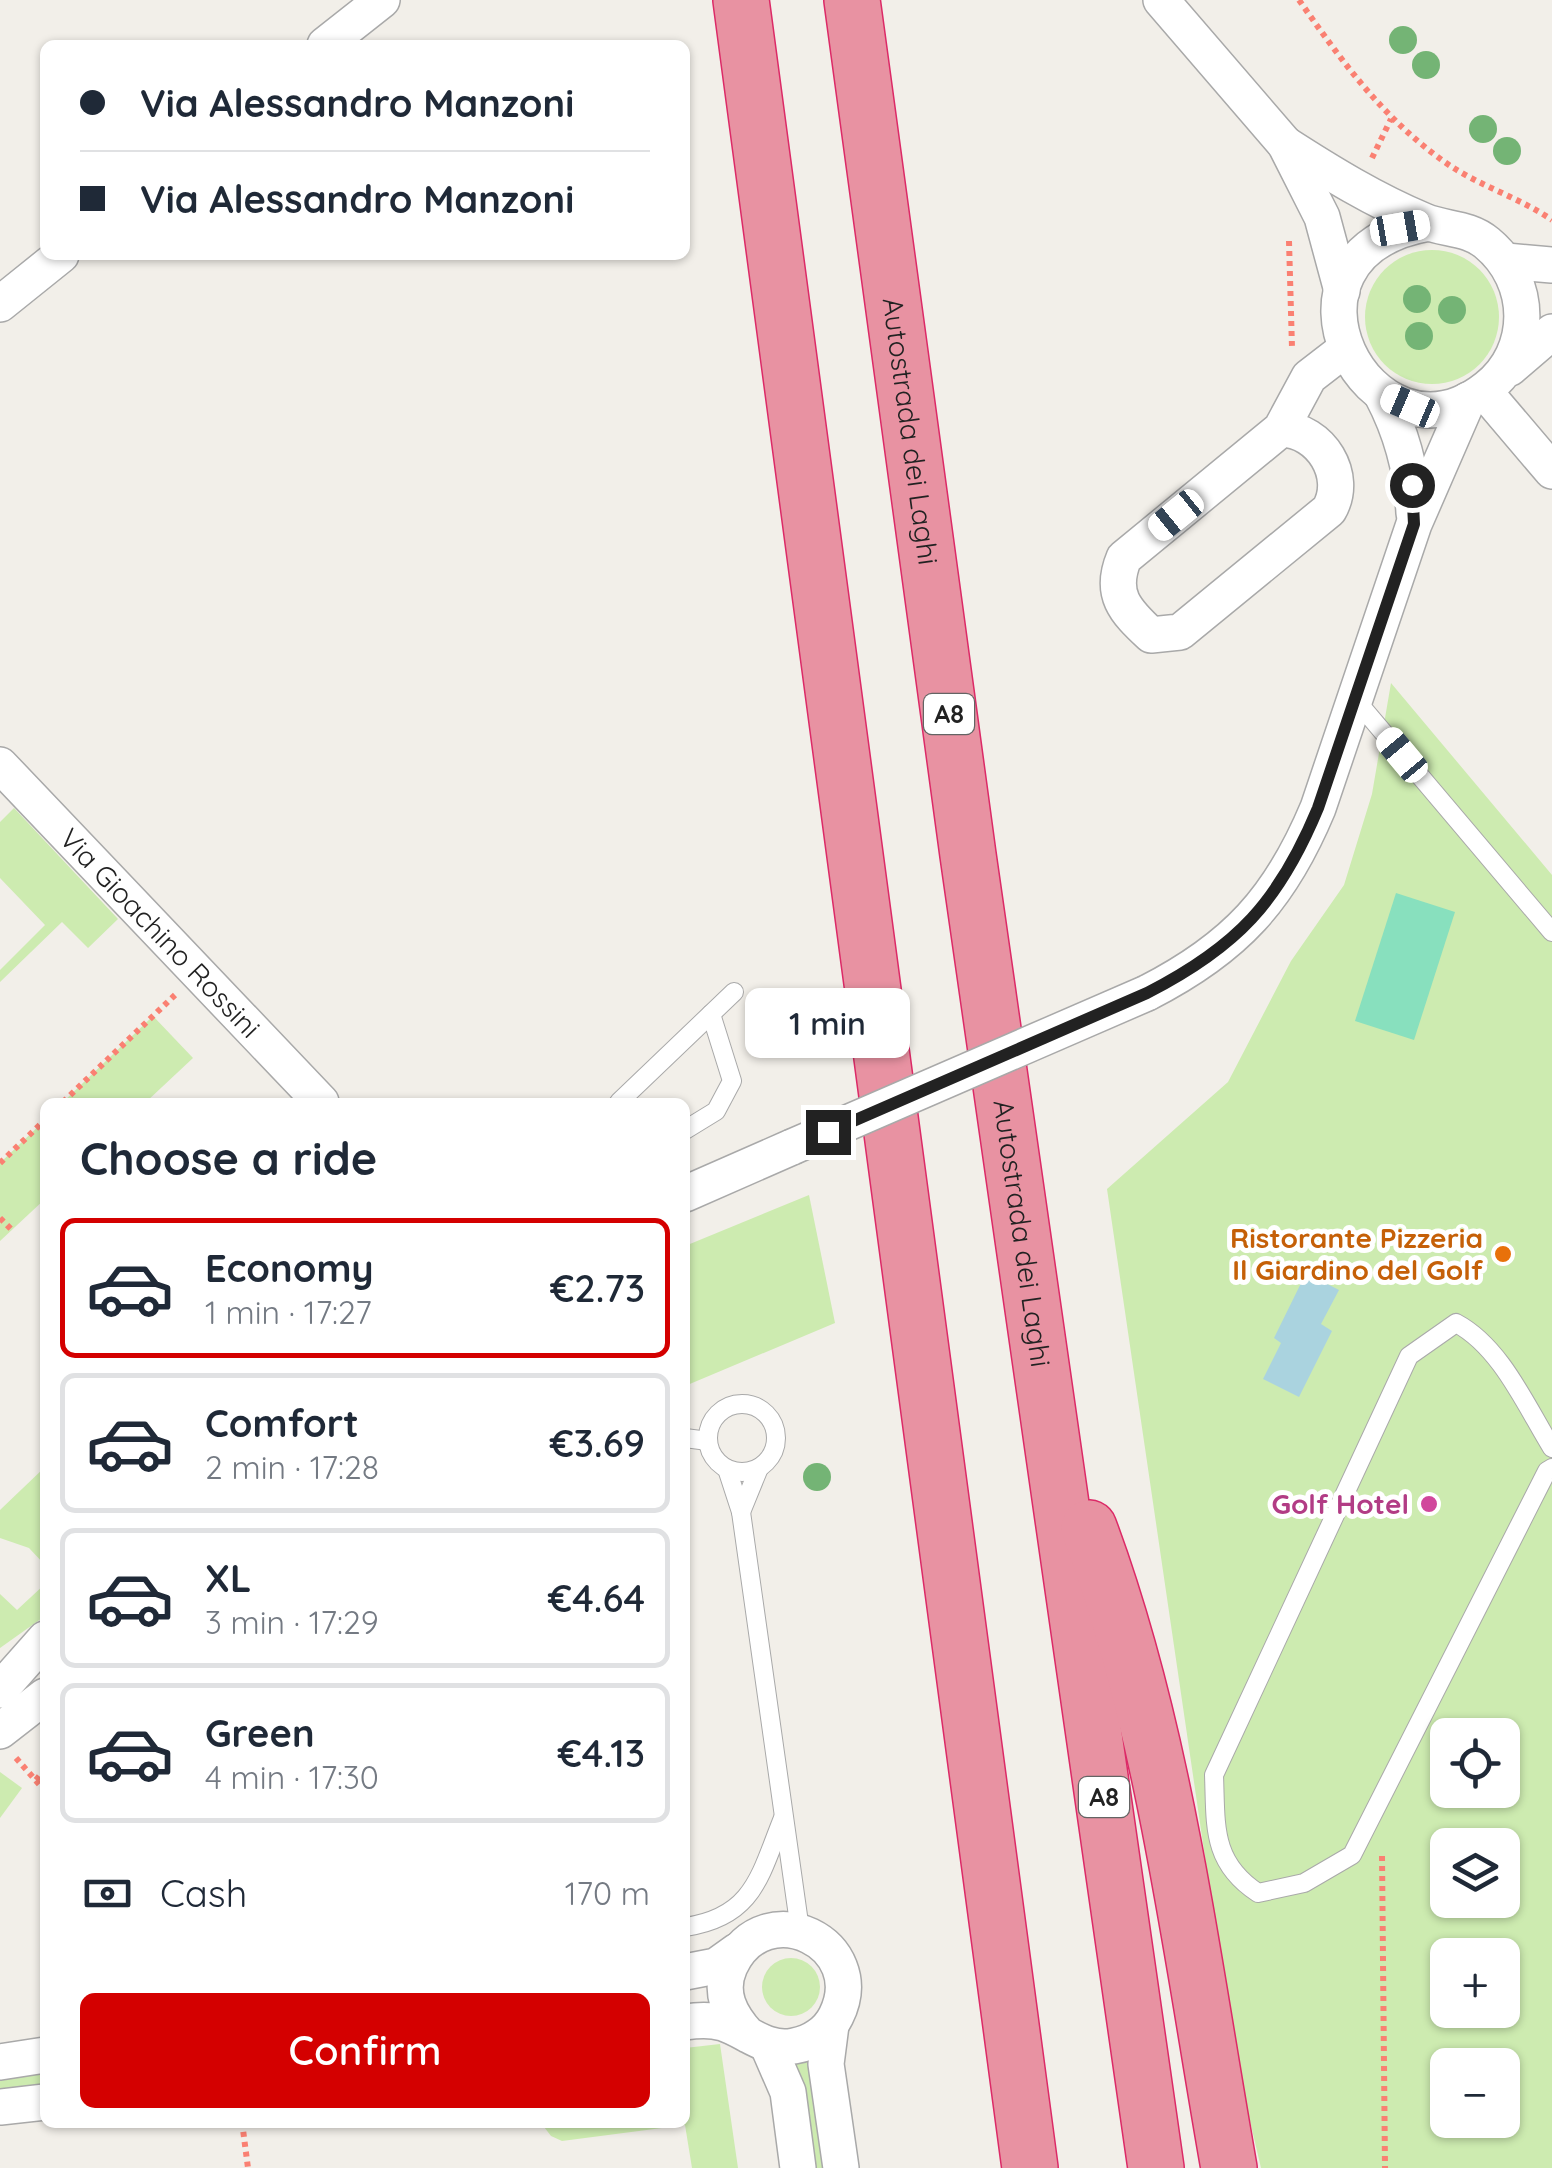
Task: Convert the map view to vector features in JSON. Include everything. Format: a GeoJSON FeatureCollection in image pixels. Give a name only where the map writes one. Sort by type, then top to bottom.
{"type":"FeatureCollection","features":[{"type":"Feature","properties":{"kind":"highway"},"geometry":{"type":"LineString","coordinates":[[740,0],[1030,2168]]}},
{"type":"Feature","properties":{"kind":"highway","name":"Autostrada dei Laghi"},"geometry":{"type":"LineString","coordinates":[[852,0],[965,836],[1156,2168]]}},
{"type":"Feature","properties":{"kind":"highway"},"geometry":{"type":"LineString","coordinates":[[1052,1427],[1116,1600],[1125,1637],[1168,1820],[1229,2168]]}},
{"type":"Feature","properties":{"kind":"street"},"geometry":{"type":"LineString","coordinates":[[332,40],[382,0]]}},
{"type":"Feature","properties":{"kind":"street"},"geometry":{"type":"LineString","coordinates":[[1161,0],[1285,144],[1322,217],[1342,292]]}},
{"type":"Feature","properties":{"kind":"street"},"geometry":{"type":"LineString","coordinates":[[690,1192],[1147,993],[1191,970],[1255,916],[1280,886],[1299,853],[1318,808],[1414,524],[1485,389],[1516,354],[1523,322],[1520,290],[1506,261],[1485,240],[1458,228],[1429,223],[1356,189],[1285,144]]}},
{"type":"Feature","properties":{"kind":"street"},"geometry":{"type":"LineString","coordinates":[[1429,223],[1400,228],[1374,242],[1354,264],[1342,292],[1338,321],[1344,350],[1360,375],[1382,395],[1410,406],[1442,408],[1485,389],[1552,332]]}},
{"type":"Feature","properties":{"kind":"street"},"geometry":{"type":"LineString","coordinates":[[0,304],[55,260]]}},
{"type":"Feature","properties":{"kind":"street"},"geometry":{"type":"LineString","coordinates":[[1506,261],[1552,265]]}},
{"type":"Feature","properties":{"kind":"street"},"geometry":{"type":"LineString","coordinates":[[1282,429],[1302,433],[1329,459],[1337,473],[1338,486],[1329,510],[1180,632],[1151,635],[1131,617],[1117,591],[1117,575],[1124,558],[1282,429],[1309,377],[1344,350]]}},
{"type":"Feature","properties":{"kind":"street"},"geometry":{"type":"LineString","coordinates":[[1485,389],[1552,472]]}},
{"type":"Feature","properties":{"kind":"street"},"geometry":{"type":"LineString","coordinates":[[1382,395],[1407,456],[1414,524]]}},
{"type":"Feature","properties":{"kind":"street","name":"Via Gioachino Rossini"},"geometry":{"type":"LineString","coordinates":[[0,765],[317,1098]]}},
{"type":"Feature","properties":{"kind":"street"},"geometry":{"type":"LineString","coordinates":[[0,1690],[40,1646]]}},
{"type":"Feature","properties":{"kind":"street"},"geometry":{"type":"LineString","coordinates":[[7,1743],[40,1702]]}},
{"type":"Feature","properties":{"kind":"street"},"geometry":{"type":"LineString","coordinates":[[690,1971],[716,1966],[754,1936],[776,1929],[800,1930],[821,1942],[836,1959],[844,1981],[842,2004],[831,2025],[826,2064],[841,2168]]}},
{"type":"Feature","properties":{"kind":"street"},"geometry":{"type":"LineString","coordinates":[[737,1951],[727,1972],[724,1995],[732,2018],[758,2040],[788,2092],[798,2168]]}},
{"type":"Feature","properties":{"kind":"street"},"geometry":{"type":"LineString","coordinates":[[690,2022],[707,2020],[758,2040],[792,2047],[814,2040],[831,2025]]}},
{"type":"Feature","properties":{"kind":"street"},"geometry":{"type":"LineString","coordinates":[[0,2062],[40,2056]]}},
{"type":"Feature","properties":{"kind":"street"},"geometry":{"type":"LineString","coordinates":[[0,2107],[40,2103]]}},
{"type":"Feature","properties":{"kind":"lane"},"geometry":{"type":"LineString","coordinates":[[1355,699],[1552,932]]}},
{"type":"Feature","properties":{"kind":"lane"},"geometry":{"type":"LineString","coordinates":[[623,1098],[734,992]]}},
{"type":"Feature","properties":{"kind":"lane"},"geometry":{"type":"LineString","coordinates":[[690,1127],[716,1110],[732,1080],[712,1014]]}},
{"type":"Feature","properties":{"kind":"lane"},"geometry":{"type":"LineString","coordinates":[[1552,1448],[1498,1360],[1471,1331],[1456,1323],[1409,1356],[1214,1775],[1217,1843],[1240,1882],[1258,1893],[1304,1884],[1352,1855],[1547,1471],[1552,1468]]}},
{"type":"Feature","properties":{"kind":"lane"},"geometry":{"type":"LineString","coordinates":[[740,1512],[759,1468],[773,1452],[776,1431],[765,1413],[756,1407],[744,1404],[722,1410],[714,1418],[708,1441],[717,1463],[738,1472],[759,1468]]}},
{"type":"Feature","properties":{"kind":"lane"},"geometry":{"type":"LineString","coordinates":[[690,1439],[708,1441]]}},
{"type":"Feature","properties":{"kind":"lane"},"geometry":{"type":"LineString","coordinates":[[727,1469],[740,1512],[800,1930]]}},
{"type":"Feature","properties":{"kind":"lane"},"geometry":{"type":"LineString","coordinates":[[690,1925],[729,1915],[748,1898],[783,1817]]}},
{"type":"Feature","properties":{"kind":"path"},"geometry":{"type":"LineString","coordinates":[[1299,0],[1354,78],[1390,119],[1452,167],[1552,220]]}},
{"type":"Feature","properties":{"kind":"path"},"geometry":{"type":"LineString","coordinates":[[1364,174],[1390,119]]}},
{"type":"Feature","properties":{"kind":"path"},"geometry":{"type":"LineString","coordinates":[[67,1098],[197,974]]}},
{"type":"Feature","properties":{"kind":"path"},"geometry":{"type":"LineString","coordinates":[[0,1163],[40,1125]]}},
{"type":"Feature","properties":{"kind":"path"},"geometry":{"type":"LineString","coordinates":[[0,1218],[12,1230]]}},
{"type":"Feature","properties":{"kind":"path"},"geometry":{"type":"LineString","coordinates":[[7,1743],[40,1785]]}},
{"type":"Feature","properties":{"kind":"path"},"geometry":{"type":"LineString","coordinates":[[36,1780],[40,1775]]}},
{"type":"Feature","properties":{"kind":"path"},"geometry":{"type":"LineString","coordinates":[[1384,1857],[1385,2168]]}},
{"type":"Feature","properties":{"kind":"path"},"geometry":{"type":"LineString","coordinates":[[243,2128],[248,2168]]}},
{"type":"Feature","properties":{"kind":"green space"},"geometry":{"type":"Polygon","coordinates":[[[1432,250],[1458,255],[1479,270],[1494,291],[1499,317],[1494,343],[1479,364],[1458,379],[1432,384],[1406,379],[1385,364],[1370,343],[1365,317],[1370,291],[1385,270],[1406,255],[1432,250]]]}},
{"type":"Feature","properties":{"kind":"green space"},"geometry":{"type":"Polygon","coordinates":[[[1391,683],[1552,875],[1552,2168],[1261,2168],[1233,2048],[1107,1189],[1228,1082],[1291,961],[1344,885],[1372,794],[1391,683]]]}},
{"type":"Feature","properties":{"kind":"green space"},"geometry":{"type":"Polygon","coordinates":[[[14,808],[118,919],[88,948],[62,922],[0,982],[0,970],[45,925],[0,878],[0,822],[14,808]]]}},
{"type":"Feature","properties":{"kind":"green space"},"geometry":{"type":"Polygon","coordinates":[[[1396,893],[1455,912],[1414,1040],[1355,1021],[1396,893]]]}},
{"type":"Feature","properties":{"kind":"green space"},"geometry":{"type":"Polygon","coordinates":[[[153,1016],[193,1058],[150,1098],[67,1098],[153,1016]]]}},
{"type":"Feature","properties":{"kind":"green space"},"geometry":{"type":"Polygon","coordinates":[[[40,1125],[40,1204],[0,1241],[0,1163],[40,1125]]]}},
{"type":"Feature","properties":{"kind":"green space"},"geometry":{"type":"Polygon","coordinates":[[[809,1195],[835,1323],[690,1384],[690,1244],[809,1195]]]}},
{"type":"Feature","properties":{"kind":"green space"},"geometry":{"type":"Polygon","coordinates":[[[40,1472],[40,1560],[29,1548],[0,1538],[0,1510],[40,1472]]]}},
{"type":"Feature","properties":{"kind":"green space"},"geometry":{"type":"Polygon","coordinates":[[[40,1589],[40,1620],[0,1648],[0,1594],[17,1610],[40,1589]]]}},
{"type":"Feature","properties":{"kind":"green space"},"geometry":{"type":"Polygon","coordinates":[[[0,1772],[22,1788],[0,1818],[0,1772]]]}},
{"type":"Feature","properties":{"kind":"green space"},"geometry":{"type":"Polygon","coordinates":[[[791,1958],[812,1966],[820,1987],[812,2008],[791,2016],[770,2008],[762,1987],[770,1966],[791,1958]]]}},
{"type":"Feature","properties":{"kind":"green space"},"geometry":{"type":"Polygon","coordinates":[[[720,2044],[738,2168],[692,2168],[685,2128],[690,2128],[690,2047],[720,2044]]]}},
{"type":"Feature","properties":{"kind":"green space"},"geometry":{"type":"Polygon","coordinates":[[[812,2058],[828,2168],[811,2168],[795,2061],[812,2058]]]}},
{"type":"Feature","properties":{"kind":"green space"},"geometry":{"type":"Polygon","coordinates":[[[40,2072],[40,2086],[0,2090],[0,2077],[40,2072]]]}},
{"type":"Feature","properties":{"kind":"green space"},"geometry":{"type":"Polygon","coordinates":[[[545,2128],[662,2128],[562,2141],[545,2128]]]}},
{"type":"Feature","properties":{"kind":"water"},"geometry":{"type":"Polygon","coordinates":[[[1306,1273],[1339,1290],[1321,1324],[1332,1331],[1299,1397],[1263,1379],[1281,1343],[1274,1338],[1306,1273]]]}},
{"type":"Feature","properties":{"kind":"place","name":"Ristorante Pizzeria Il Giardino del Golf"},"geometry":{"type":"Point","coordinates":[1503,1254]}},
{"type":"Feature","properties":{"kind":"place","name":"Golf Hotel"},"geometry":{"type":"Point","coordinates":[1429,1504]}},
{"type":"Feature","properties":{"kind":"route"},"geometry":{"type":"LineString","coordinates":[[828,1132],[1147,993],[1191,970],[1255,916],[1280,886],[1318,808],[1414,524],[1412,485]]}}]}
